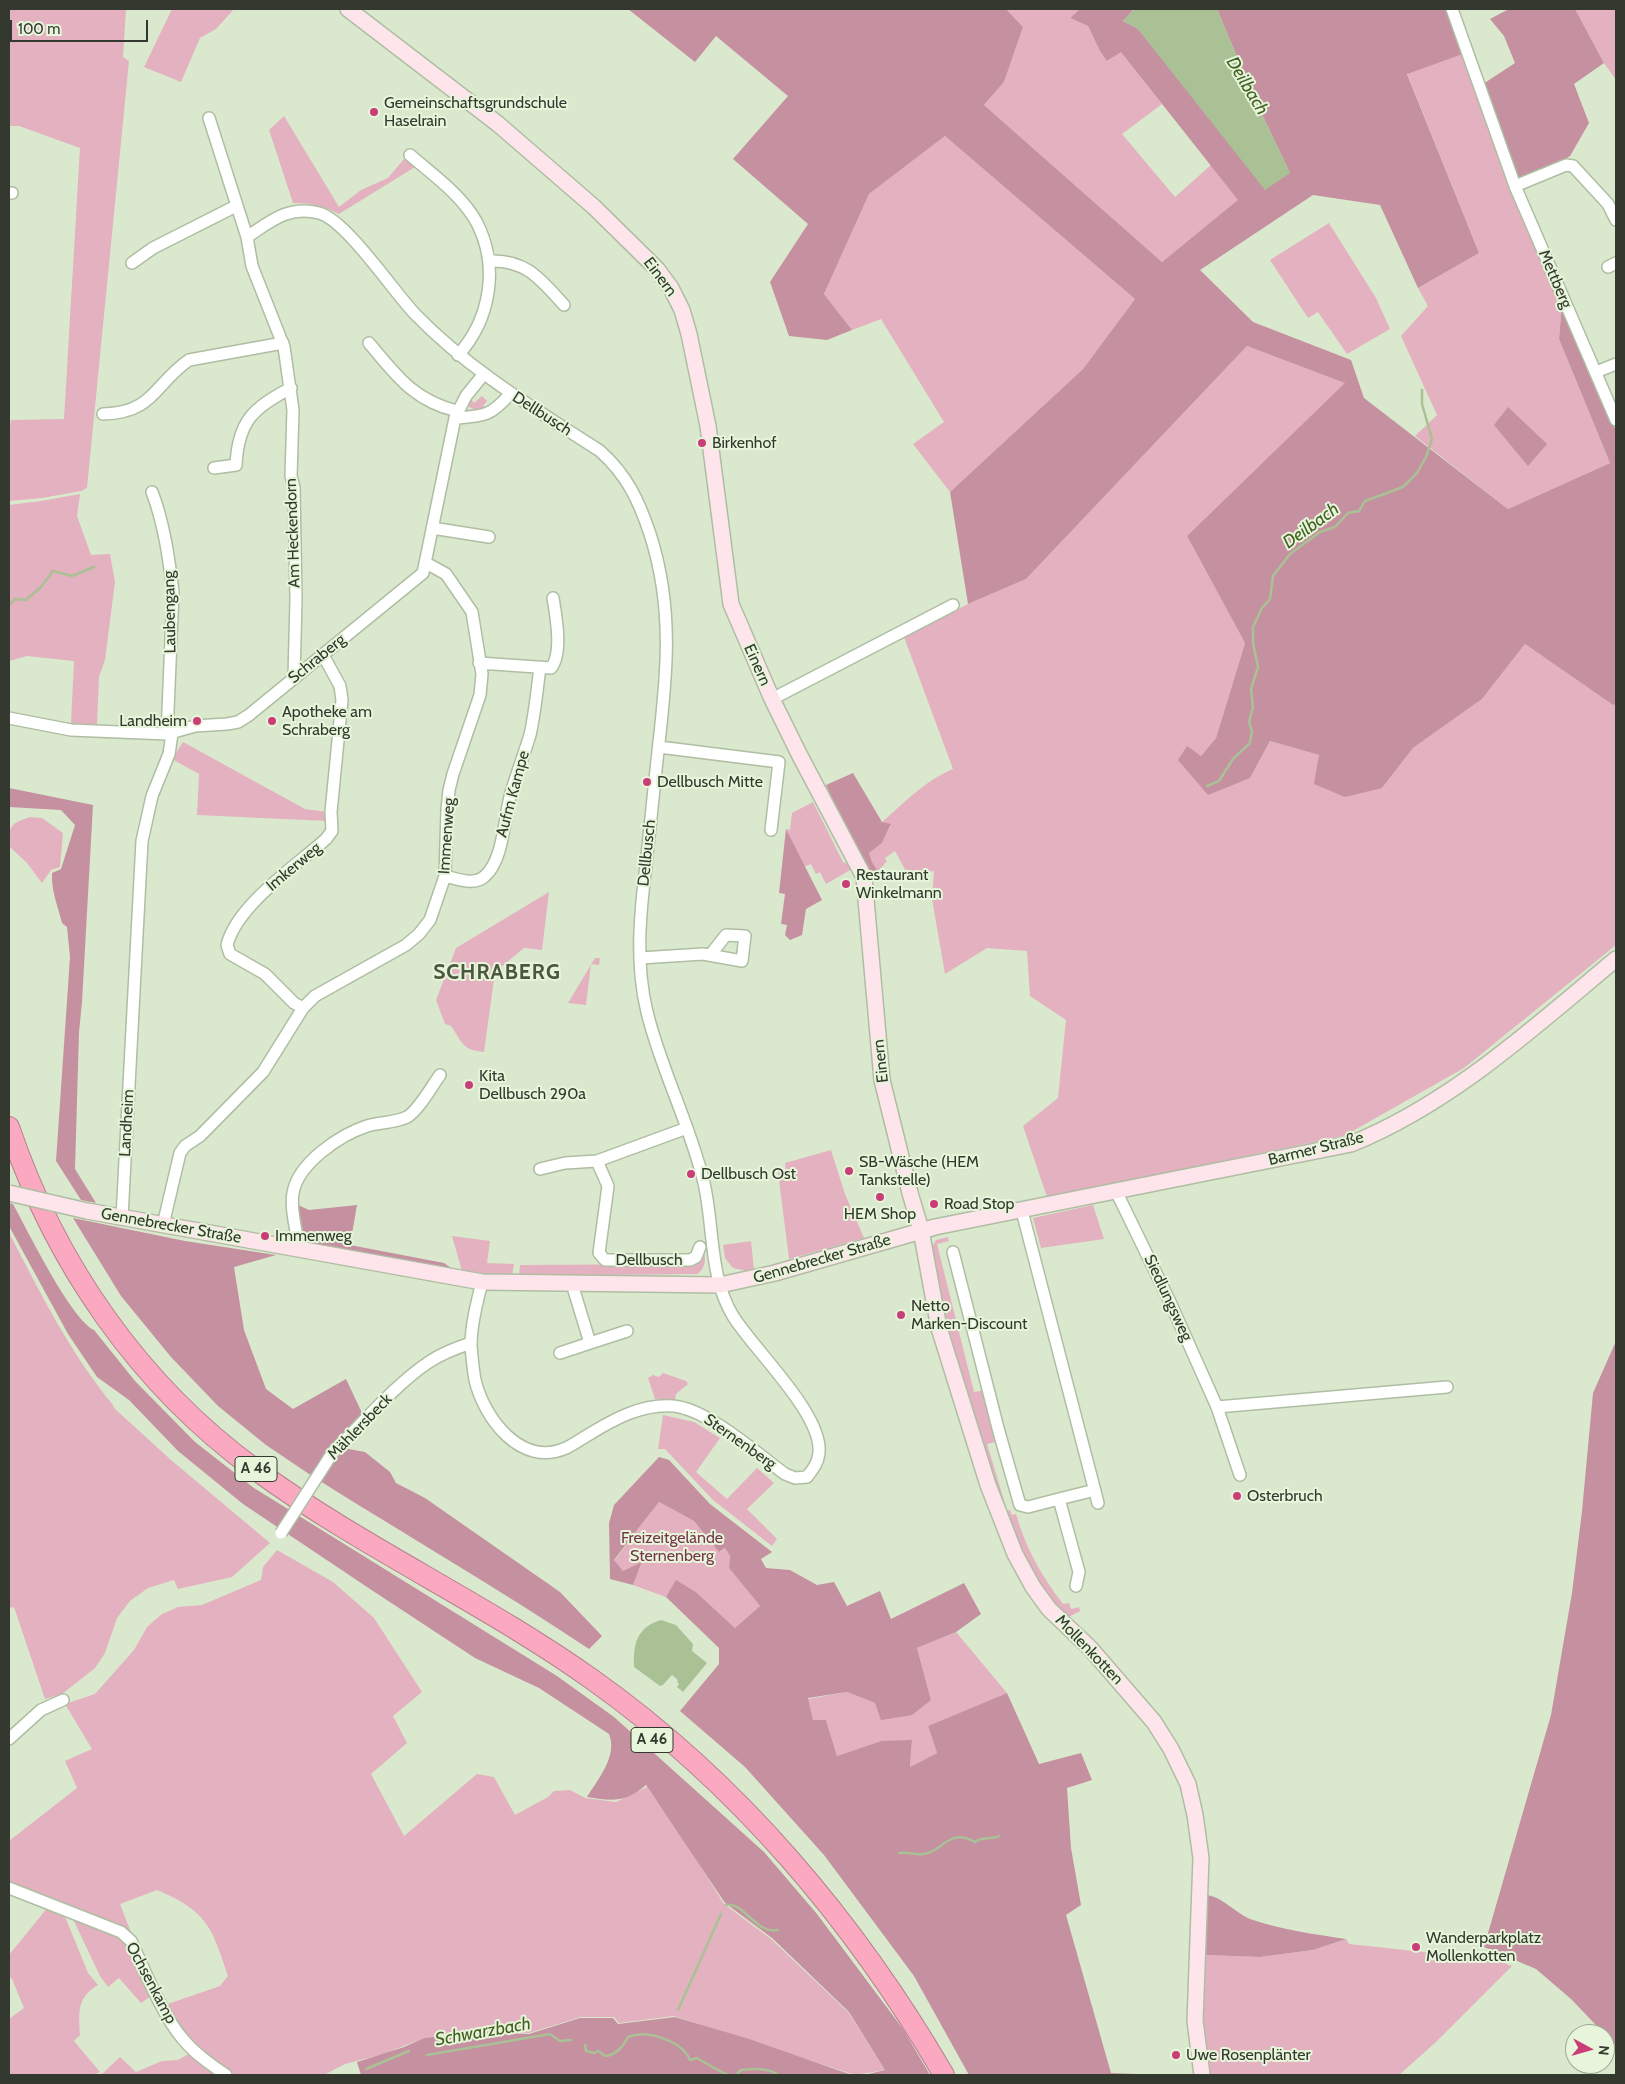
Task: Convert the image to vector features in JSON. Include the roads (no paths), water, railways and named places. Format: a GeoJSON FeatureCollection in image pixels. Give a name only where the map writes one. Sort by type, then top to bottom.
{"type":"FeatureCollection","features":[{"type":"Feature","properties":{"kind":"highway","name":"A 46"},"geometry":{"type":"LineString","coordinates":[[9,1126],[40,1208],[84,1287],[123,1342],[182,1407],[249,1464],[308,1505],[484,1610],[592,1680],[625,1704],[691,1760],[764,1831],[835,1913],[891,1989],[944,2075]]}},
{"type":"Feature","properties":{"kind":"highway","name":"A 46"},"geometry":{"type":"LineString","coordinates":[[9,1161],[39,1232],[77,1298],[119,1355],[188,1430],[220,1458],[282,1503],[496,1631],[563,1675],[653,1741],[688,1771],[748,1829],[822,1913],[859,1961],[893,2010],[933,2075]]}},
{"type":"Feature","properties":{"kind":"main road","name":"Einern"},"geometry":{"type":"LineString","coordinates":[[348,9],[498,124],[562,179],[657,269],[671,288],[682,310],[704,404],[731,604],[772,699],[835,826],[864,877],[882,1080],[921,1230]]}},
{"type":"Feature","properties":{"kind":"main road","name":"Barmer Straße"},"geometry":{"type":"LineString","coordinates":[[1022,1211],[1331,1148],[1364,1138],[1412,1113],[1470,1079],[1616,959]]}},
{"type":"Feature","properties":{"kind":"main road","name":"Gennebrecker Straße"},"geometry":{"type":"LineString","coordinates":[[9,1193],[87,1211],[482,1282],[572,1284],[640,1282],[720,1285],[775,1273],[921,1230],[1022,1211]]}},
{"type":"Feature","properties":{"kind":"main road","name":"Mollenkotten"},"geometry":{"type":"LineString","coordinates":[[921,1230],[939,1328],[988,1485],[1015,1554],[1033,1587],[1049,1609],[1090,1648],[1154,1722],[1171,1749],[1188,1784],[1195,1815],[1200,1858],[1195,2021],[1202,2075]]}},
{"type":"Feature","properties":{"kind":"street","name":"Mettberg"},"geometry":{"type":"LineString","coordinates":[[1452,9],[1515,186],[1616,418]]}},
{"type":"Feature","properties":{"kind":"street","name":"Am Heckendorn"},"geometry":{"type":"LineString","coordinates":[[209,118],[247,237],[252,266],[283,343],[291,388],[293,410],[290,476],[294,488],[296,599],[294,677]]}},
{"type":"Feature","properties":{"kind":"street"},"geometry":{"type":"LineString","coordinates":[[410,155],[454,193],[476,222],[489,261],[489,286],[482,318],[476,332],[458,354]]}},
{"type":"Feature","properties":{"kind":"street"},"geometry":{"type":"LineString","coordinates":[[1515,186],[1566,164],[1572,166],[1608,204],[1616,220]]}},
{"type":"Feature","properties":{"kind":"street"},"geometry":{"type":"LineString","coordinates":[[132,263],[153,248],[236,206]]}},
{"type":"Feature","properties":{"kind":"street","name":"Dellbusch"},"geometry":{"type":"LineString","coordinates":[[247,237],[278,217],[293,211],[320,213],[330,218],[347,233],[415,314],[458,354],[510,394],[600,451],[625,477],[642,510],[658,561],[667,625],[666,681],[640,921],[642,985],[648,1019],[687,1128],[704,1184],[720,1285]]}},
{"type":"Feature","properties":{"kind":"street"},"geometry":{"type":"LineString","coordinates":[[489,261],[511,261],[524,267],[537,275],[564,305]]}},
{"type":"Feature","properties":{"kind":"street"},"geometry":{"type":"LineString","coordinates":[[103,414],[118,414],[135,409],[152,397],[189,360],[283,343]]}},
{"type":"Feature","properties":{"kind":"street"},"geometry":{"type":"LineString","coordinates":[[370,343],[402,382],[416,394],[456,414],[484,416],[501,405],[510,394]]}},
{"type":"Feature","properties":{"kind":"street"},"geometry":{"type":"LineString","coordinates":[[1596,372],[1616,364]]}},
{"type":"Feature","properties":{"kind":"street","name":"Schraberg"},"geometry":{"type":"LineString","coordinates":[[9,718],[71,730],[98,733],[170,734],[195,726],[238,722],[423,573],[456,414],[483,375]]}},
{"type":"Feature","properties":{"kind":"street"},"geometry":{"type":"LineString","coordinates":[[214,468],[236,465],[239,438],[248,419],[264,404],[291,388]]}},
{"type":"Feature","properties":{"kind":"street","name":"Laubengang"},"geometry":{"type":"LineString","coordinates":[[152,492],[158,506],[173,592],[170,734]]}},
{"type":"Feature","properties":{"kind":"street"},"geometry":{"type":"LineString","coordinates":[[432,528],[489,537]]}},
{"type":"Feature","properties":{"kind":"street","name":"Immenweg"},"geometry":{"type":"LineString","coordinates":[[163,1225],[180,1153],[184,1146],[200,1136],[263,1072],[303,1008],[315,996],[406,945],[419,934],[430,920],[445,876],[449,790],[480,696],[482,674],[472,612],[446,574],[426,562]]}},
{"type":"Feature","properties":{"kind":"street"},"geometry":{"type":"LineString","coordinates":[[479,663],[551,668],[554,663],[558,635],[553,598]]}},
{"type":"Feature","properties":{"kind":"street","name":"Einern"},"geometry":{"type":"LineString","coordinates":[[772,699],[953,605]]}},
{"type":"Feature","properties":{"kind":"street","name":"Imkerweg"},"geometry":{"type":"LineString","coordinates":[[303,1008],[290,1000],[265,974],[230,954],[227,945],[245,912],[251,905],[326,840],[332,831],[331,812],[342,700],[340,686],[323,655]]}},
{"type":"Feature","properties":{"kind":"street","name":"Aufm Kampe"},"geometry":{"type":"LineString","coordinates":[[445,876],[468,881],[479,880],[486,875],[497,855],[511,794],[530,735],[540,667]]}},
{"type":"Feature","properties":{"kind":"street","name":"Landheim"},"geometry":{"type":"LineString","coordinates":[[122,1217],[142,841],[152,796],[169,754],[170,734]]}},
{"type":"Feature","properties":{"kind":"street"},"geometry":{"type":"LineString","coordinates":[[659,747],[779,762],[771,830]]}},
{"type":"Feature","properties":{"kind":"street"},"geometry":{"type":"LineString","coordinates":[[640,958],[711,954]]}},
{"type":"Feature","properties":{"kind":"street"},"geometry":{"type":"LineString","coordinates":[[299,1249],[292,1202],[293,1192],[299,1177],[310,1162],[327,1147],[354,1131],[409,1116],[440,1075]]}},
{"type":"Feature","properties":{"kind":"street"},"geometry":{"type":"LineString","coordinates":[[540,1169],[565,1163],[597,1161],[687,1128]]}},
{"type":"Feature","properties":{"kind":"street","name":"Dellbusch"},"geometry":{"type":"LineString","coordinates":[[597,1161],[608,1186],[599,1253],[605,1260],[690,1260],[696,1257],[700,1247]]}},
{"type":"Feature","properties":{"kind":"street","name":"Siedlungsweg"},"geometry":{"type":"LineString","coordinates":[[1116,1191],[1170,1302],[1217,1407],[1240,1475]]}},
{"type":"Feature","properties":{"kind":"street"},"geometry":{"type":"LineString","coordinates":[[1022,1211],[1098,1502]]}},
{"type":"Feature","properties":{"kind":"street"},"geometry":{"type":"LineString","coordinates":[[954,1252],[999,1432],[1020,1505],[1028,1507],[1095,1490]]}},
{"type":"Feature","properties":{"kind":"street","name":"Sternenberg"},"geometry":{"type":"LineString","coordinates":[[482,1282],[471,1343],[475,1380],[483,1402],[504,1434],[523,1447],[540,1452],[565,1449],[628,1413],[654,1406],[675,1406],[700,1413],[714,1421],[786,1474],[795,1478],[807,1477],[816,1466],[819,1454],[819,1442],[813,1427],[778,1372],[732,1315],[720,1285]]}},
{"type":"Feature","properties":{"kind":"street"},"geometry":{"type":"LineString","coordinates":[[572,1284],[590,1343]]}},
{"type":"Feature","properties":{"kind":"street"},"geometry":{"type":"LineString","coordinates":[[560,1353],[627,1331]]}},
{"type":"Feature","properties":{"kind":"street","name":"Mählersbeck"},"geometry":{"type":"LineString","coordinates":[[279,1537],[333,1452],[386,1399],[428,1362],[450,1350],[471,1343]]}},
{"type":"Feature","properties":{"kind":"street"},"geometry":{"type":"LineString","coordinates":[[1217,1407],[1447,1387]]}},
{"type":"Feature","properties":{"kind":"street"},"geometry":{"type":"LineString","coordinates":[[1059,1499],[1079,1572],[1076,1586]]}},
{"type":"Feature","properties":{"kind":"street"},"geometry":{"type":"LineString","coordinates":[[9,1739],[41,1710],[63,1700]]}},
{"type":"Feature","properties":{"kind":"street","name":"Ochsenkamp"},"geometry":{"type":"LineString","coordinates":[[9,1888],[121,1932],[131,1942],[180,2036],[194,2051],[226,2075]]}},
{"type":"Feature","properties":{"kind":"water"},"geometry":{"type":"Polygon","coordinates":[[[1134,9],[1217,9],[1255,100],[1290,173],[1265,190],[1137,28],[1123,21],[1134,9]]]}},
{"type":"Feature","properties":{"kind":"water"},"geometry":{"type":"Polygon","coordinates":[[[661,1620],[676,1625],[693,1644],[692,1651],[707,1663],[683,1692],[677,1687],[679,1684],[678,1680],[672,1675],[660,1686],[634,1667],[634,1651],[638,1638],[647,1627],[661,1620]]]}},
{"type":"Feature","properties":{"kind":"waterway","name":"Deilbach"},"geometry":{"type":"LineString","coordinates":[[1207,786],[1219,781],[1233,759],[1250,743],[1252,731],[1249,722],[1253,707],[1251,689],[1258,667],[1253,643],[1253,627],[1262,608],[1270,599],[1273,576],[1290,554],[1320,532],[1335,527],[1348,513],[1359,511],[1365,501],[1403,487],[1417,473],[1426,457],[1432,439],[1422,404],[1422,390]]}},
{"type":"Feature","properties":{"kind":"waterway"},"geometry":{"type":"LineString","coordinates":[[9,605],[15,599],[26,600],[41,587],[53,571],[72,576],[94,567]]}},
{"type":"Feature","properties":{"kind":"waterway"},"geometry":{"type":"LineString","coordinates":[[899,1853],[930,1853],[946,1842],[958,1837],[975,1842],[999,1836]]}},
{"type":"Feature","properties":{"kind":"waterway"},"geometry":{"type":"LineString","coordinates":[[726,1905],[739,1908],[763,1928],[778,1930]]}},
{"type":"Feature","properties":{"kind":"waterway"},"geometry":{"type":"LineString","coordinates":[[678,2010],[721,1914]]}},
{"type":"Feature","properties":{"kind":"waterway","name":"Schwarzbach"},"geometry":{"type":"LineString","coordinates":[[427,2055],[550,2034],[560,2041],[571,2040]]}},
{"type":"Feature","properties":{"kind":"waterway","name":"Schwarzbach"},"geometry":{"type":"LineString","coordinates":[[585,2045],[586,2051],[594,2053],[598,2051],[605,2056],[616,2052],[622,2047],[628,2037],[636,2035],[654,2036],[663,2038],[680,2047],[690,2060],[697,2058],[728,2075]]}},
{"type":"Feature","properties":{"kind":"waterway","name":"Schwarzbach"},"geometry":{"type":"LineString","coordinates":[[366,2069],[409,2051]]}},
{"type":"Feature","properties":{"kind":"waterway","name":"Schwarzbach"},"geometry":{"type":"LineString","coordinates":[[736,2075],[741,2070],[755,2069],[774,2072],[778,2075]]}},
{"type":"Feature","properties":{"kind":"place","name":"Gemeinschaftsgrundschule Haselrain"},"geometry":{"type":"Point","coordinates":[374,112]}},
{"type":"Feature","properties":{"kind":"place","name":"Birkenhof"},"geometry":{"type":"Point","coordinates":[702,443]}},
{"type":"Feature","properties":{"kind":"place","name":"Landheim"},"geometry":{"type":"Point","coordinates":[197,721]}},
{"type":"Feature","properties":{"kind":"place","name":"Apotheke am Schraberg"},"geometry":{"type":"Point","coordinates":[272,721]}},
{"type":"Feature","properties":{"kind":"place","name":"Dellbusch Mitte"},"geometry":{"type":"Point","coordinates":[647,782]}},
{"type":"Feature","properties":{"kind":"place","name":"Restaurant Winkelmann"},"geometry":{"type":"Point","coordinates":[846,884]}},
{"type":"Feature","properties":{"kind":"place","name":"Kita Dellbusch 290a"},"geometry":{"type":"Point","coordinates":[469,1085]}},
{"type":"Feature","properties":{"kind":"place","name":"SB-Wäsche (HEM Tankstelle)"},"geometry":{"type":"Point","coordinates":[849,1171]}},
{"type":"Feature","properties":{"kind":"place","name":"Dellbusch Ost"},"geometry":{"type":"Point","coordinates":[691,1174]}},
{"type":"Feature","properties":{"kind":"place","name":"HEM Shop"},"geometry":{"type":"Point","coordinates":[880,1197]}},
{"type":"Feature","properties":{"kind":"place","name":"Road Stop"},"geometry":{"type":"Point","coordinates":[934,1204]}},
{"type":"Feature","properties":{"kind":"place","name":"Immenweg"},"geometry":{"type":"Point","coordinates":[265,1236]}},
{"type":"Feature","properties":{"kind":"place","name":"Netto Marken-Discount"},"geometry":{"type":"Point","coordinates":[901,1315]}},
{"type":"Feature","properties":{"kind":"place","name":"Osterbruch"},"geometry":{"type":"Point","coordinates":[1237,1496]}},
{"type":"Feature","properties":{"kind":"place","name":"Wanderparkplatz Mollenkotten"},"geometry":{"type":"Point","coordinates":[1416,1947]}},
{"type":"Feature","properties":{"kind":"place","name":"Uwe Rosenplänter"},"geometry":{"type":"Point","coordinates":[1176,2055]}},
{"type":"Feature","properties":{"kind":"district","name":"SCHRABERG"},"geometry":{"type":"Point","coordinates":[497,973]}},
{"type":"Feature","properties":{"kind":"park label","name":"Freizeitgelände Sternenberg"},"geometry":{"type":"Point","coordinates":[672,1547]}}]}
